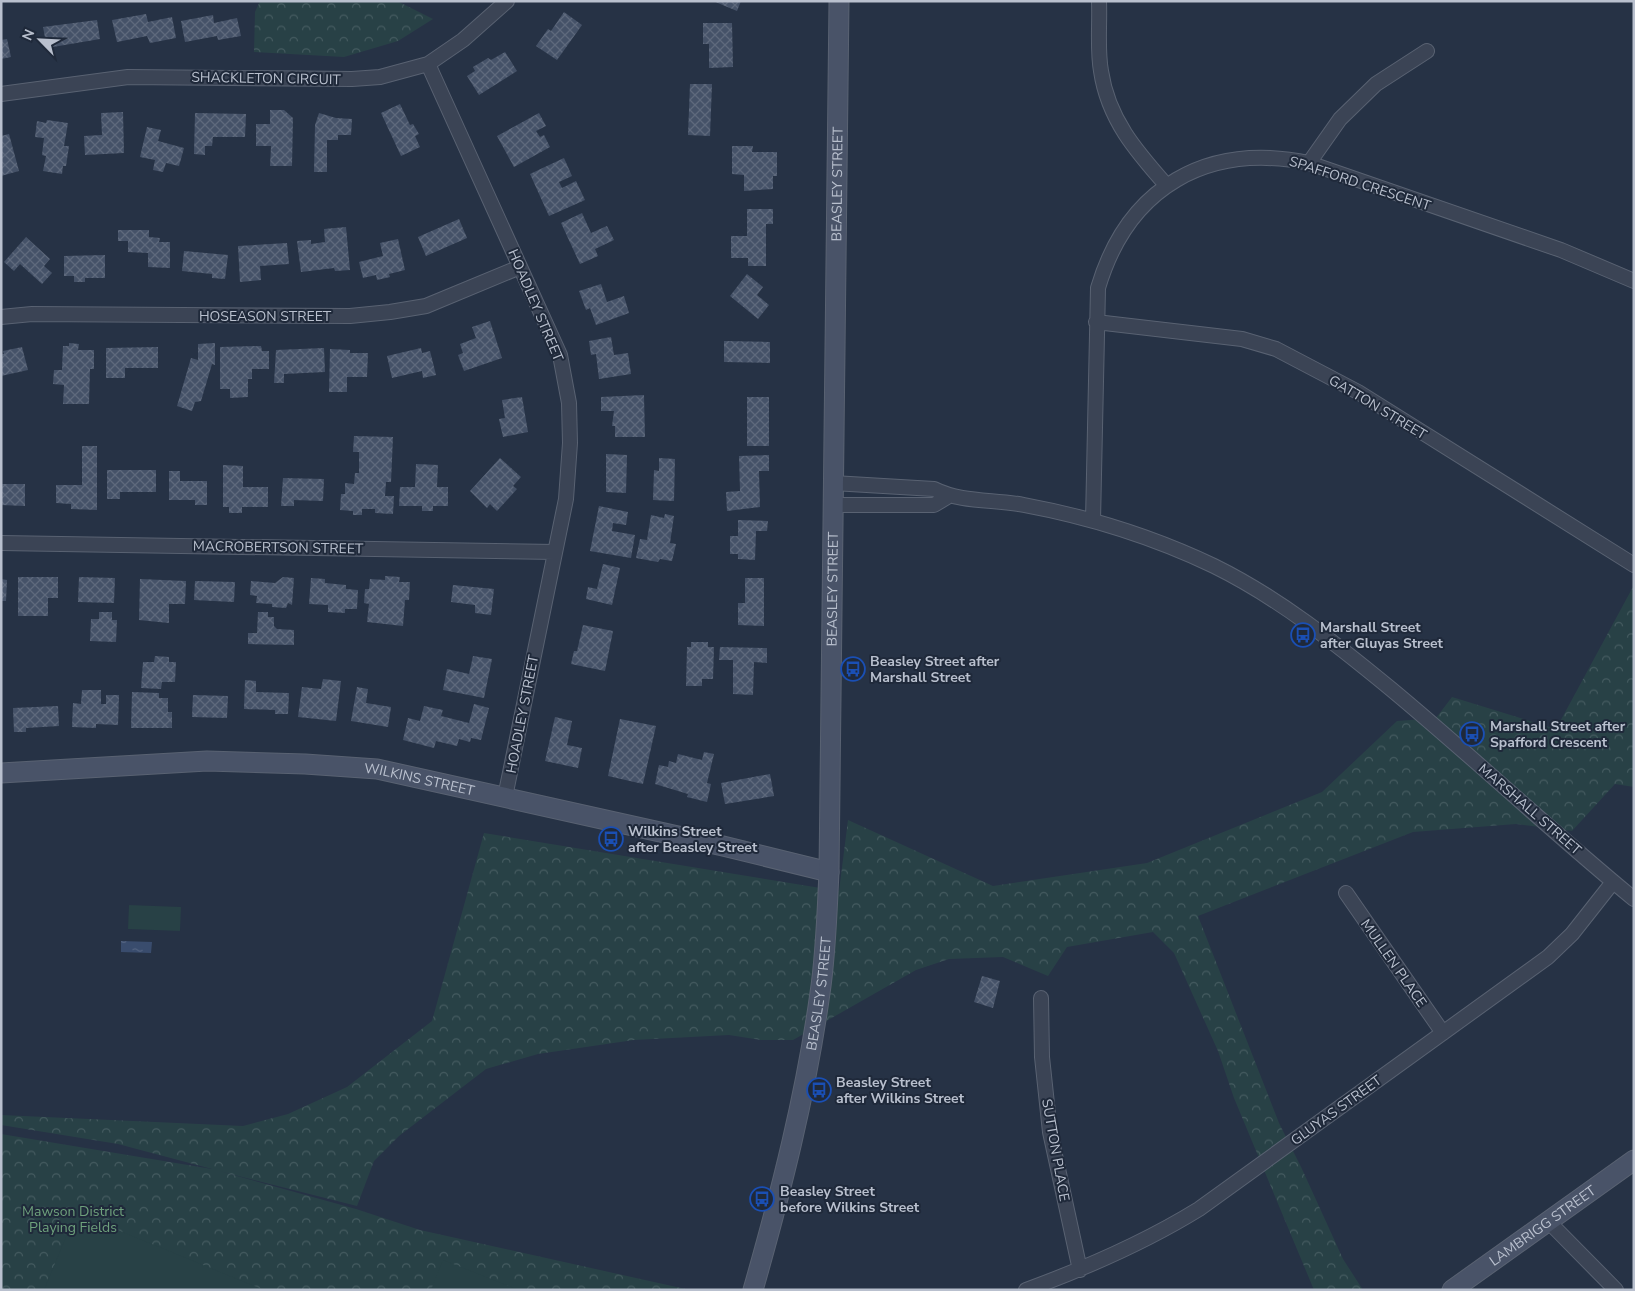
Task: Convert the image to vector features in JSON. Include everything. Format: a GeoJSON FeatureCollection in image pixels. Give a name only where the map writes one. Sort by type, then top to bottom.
{"type":"FeatureCollection","features":[{"type":"Feature","properties":{"kind":"main road","name":"BEASLEY STREET"},"geometry":{"type":"LineString","coordinates":[[753,1290],[782,1192],[799,1117],[825,952],[828,872],[839,1]]}},
{"type":"Feature","properties":{"kind":"main road","name":"WILKINS STREET"},"geometry":{"type":"LineString","coordinates":[[1,772],[207,761],[305,764],[377,769],[828,872]]}},
{"type":"Feature","properties":{"kind":"main road","name":"LAMBRIGG STREET"},"geometry":{"type":"LineString","coordinates":[[1452,1290],[1634,1160]]}},
{"type":"Feature","properties":{"kind":"street","name":"SHACKLETON CIRCUIT"},"geometry":{"type":"LineString","coordinates":[[1,94],[128,77],[352,79],[380,77],[428,64],[463,40],[507,1]]}},
{"type":"Feature","properties":{"kind":"street"},"geometry":{"type":"LineString","coordinates":[[1100,1],[1100,70],[1106,97],[1117,122],[1132,147],[1167,186]]}},
{"type":"Feature","properties":{"kind":"street"},"geometry":{"type":"LineString","coordinates":[[1309,163],[1340,120],[1376,84],[1427,51]]}},
{"type":"Feature","properties":{"kind":"street","name":"HOADLEY STREET"},"geometry":{"type":"LineString","coordinates":[[428,64],[560,355],[569,403],[570,444],[566,499],[505,797]]}},
{"type":"Feature","properties":{"kind":"street","name":"SPAFFORD CRESCENT"},"geometry":{"type":"LineString","coordinates":[[1093,521],[1098,288],[1105,265],[1133,217],[1182,175],[1214,162],[1250,157],[1284,158],[1309,163],[1561,250],[1634,281]]}},
{"type":"Feature","properties":{"kind":"street","name":"HOSEASON STREET"},"geometry":{"type":"LineString","coordinates":[[1,317],[32,314],[350,316],[426,306],[520,268]]}},
{"type":"Feature","properties":{"kind":"street","name":"GATTON STREET"},"geometry":{"type":"LineString","coordinates":[[1096,322],[1242,339],[1276,349],[1358,392],[1634,565]]}},
{"type":"Feature","properties":{"kind":"street","name":"MARSHALL STREET"},"geometry":{"type":"LineString","coordinates":[[833,483],[934,489],[948,496],[1022,504],[1093,521],[1157,541],[1215,567],[1274,599],[1319,630],[1489,773],[1634,899]]}},
{"type":"Feature","properties":{"kind":"street","name":"MARSHALL STREET"},"geometry":{"type":"LineString","coordinates":[[833,505],[934,505],[948,496]]}},
{"type":"Feature","properties":{"kind":"street","name":"MACROBERTSON STREET"},"geometry":{"type":"LineString","coordinates":[[1,543],[555,552]]}},
{"type":"Feature","properties":{"kind":"street","name":"GLUYAS STREET"},"geometry":{"type":"LineString","coordinates":[[1026,1290],[1080,1270],[1156,1236],[1199,1209],[1548,957],[1572,934],[1614,882]]}},
{"type":"Feature","properties":{"kind":"street","name":"MULLEN PLACE"},"geometry":{"type":"LineString","coordinates":[[1346,893],[1443,1033]]}},
{"type":"Feature","properties":{"kind":"street","name":"SUTTON PLACE"},"geometry":{"type":"LineString","coordinates":[[1041,998],[1042,1057],[1050,1132],[1080,1270]]}},
{"type":"Feature","properties":{"kind":"street"},"geometry":{"type":"LineString","coordinates":[[1548,1222],[1616,1290]]}},
{"type":"Feature","properties":{"kind":"green space"},"geometry":{"type":"Polygon","coordinates":[[[260,1],[397,1],[433,19],[398,41],[344,57],[254,52],[255,12],[260,1]]]}},
{"type":"Feature","properties":{"kind":"green space","name":"Mawson District Playing Fields"},"geometry":{"type":"Polygon","coordinates":[[[1634,585],[1634,787],[1615,784],[1572,831],[1516,824],[1413,832],[1198,916],[1279,1123],[1343,1259],[1363,1290],[1314,1290],[1234,1098],[1218,1051],[1174,953],[1153,932],[1067,947],[1048,976],[1003,957],[949,959],[916,970],[793,1040],[761,1040],[729,1035],[634,1040],[538,1054],[486,1069],[399,1136],[374,1161],[357,1206],[219,1171],[356,1209],[420,1230],[690,1290],[1,1290],[1,1134],[212,1169],[118,1144],[1,1125],[1,1115],[243,1126],[288,1114],[347,1087],[432,1021],[484,833],[839,891],[848,820],[993,886],[1147,863],[1322,792],[1397,721],[1436,718],[1452,697],[1556,729],[1634,585]]]}},
{"type":"Feature","properties":{"kind":"green space"},"geometry":{"type":"Polygon","coordinates":[[[129,905],[181,907],[180,931],[128,929],[129,905]]]}},
{"type":"Feature","properties":{"kind":"green space"},"geometry":{"type":"Polygon","coordinates":[[[76,1213],[264,1290],[44,1290],[76,1213]]]}},
{"type":"Feature","properties":{"kind":"green space"},"geometry":{"type":"Polygon","coordinates":[[[443,1260],[519,1290],[431,1290],[443,1260]]]}},
{"type":"Feature","properties":{"kind":"water"},"geometry":{"type":"Polygon","coordinates":[[[121,941],[152,942],[151,953],[121,952],[121,941]]]}},
{"type":"Feature","properties":{"kind":"building"},"geometry":{"type":"Polygon","coordinates":[[[713,1],[741,1],[737,11],[713,1]]]}},
{"type":"Feature","properties":{"kind":"building"},"geometry":{"type":"Polygon","coordinates":[[[564,12],[582,25],[557,60],[536,46],[548,29],[551,31],[564,12]]]}},
{"type":"Feature","properties":{"kind":"building"},"geometry":{"type":"Polygon","coordinates":[[[146,14],[148,22],[172,17],[176,38],[150,43],[147,36],[117,42],[112,20],[146,14]]]}},
{"type":"Feature","properties":{"kind":"building"},"geometry":{"type":"Polygon","coordinates":[[[213,15],[214,23],[237,18],[241,36],[218,40],[217,36],[185,42],[181,21],[213,15]]]}},
{"type":"Feature","properties":{"kind":"building"},"geometry":{"type":"Polygon","coordinates":[[[97,20],[100,39],[47,48],[43,27],[97,20]]]}},
{"type":"Feature","properties":{"kind":"building"},"geometry":{"type":"Polygon","coordinates":[[[703,23],[732,23],[733,67],[709,68],[709,44],[703,44],[703,23]]]}},
{"type":"Feature","properties":{"kind":"building"},"geometry":{"type":"Polygon","coordinates":[[[7,39],[11,57],[1,59],[1,40],[7,39]]]}},
{"type":"Feature","properties":{"kind":"building"},"geometry":{"type":"Polygon","coordinates":[[[505,52],[517,71],[479,95],[467,76],[475,71],[473,67],[488,58],[491,60],[505,52]]]}},
{"type":"Feature","properties":{"kind":"building"},"geometry":{"type":"Polygon","coordinates":[[[690,84],[712,84],[710,136],[688,135],[690,84]]]}},
{"type":"Feature","properties":{"kind":"building"},"geometry":{"type":"Polygon","coordinates":[[[400,104],[410,125],[413,124],[419,134],[415,136],[420,147],[401,156],[381,113],[400,104]]]}},
{"type":"Feature","properties":{"kind":"building"},"geometry":{"type":"Polygon","coordinates":[[[270,110],[284,110],[293,118],[292,166],[270,166],[271,146],[256,146],[256,124],[270,124],[270,110]]]}},
{"type":"Feature","properties":{"kind":"building"},"geometry":{"type":"Polygon","coordinates":[[[123,112],[124,153],[85,155],[84,136],[102,135],[101,113],[123,112]]]}},
{"type":"Feature","properties":{"kind":"building"},"geometry":{"type":"Polygon","coordinates":[[[195,113],[246,114],[245,137],[213,137],[212,146],[205,146],[205,155],[194,154],[195,113]]]}},
{"type":"Feature","properties":{"kind":"building"},"geometry":{"type":"Polygon","coordinates":[[[319,113],[336,118],[352,119],[351,135],[338,135],[338,140],[327,140],[327,172],[314,172],[315,125],[319,113]]]}},
{"type":"Feature","properties":{"kind":"building"},"geometry":{"type":"Polygon","coordinates":[[[539,113],[546,126],[536,131],[540,137],[544,135],[550,147],[514,167],[497,136],[539,113]]]}},
{"type":"Feature","properties":{"kind":"building"},"geometry":{"type":"Polygon","coordinates":[[[47,120],[68,123],[64,146],[69,146],[66,166],[63,166],[62,174],[43,171],[46,156],[42,155],[44,138],[35,137],[37,121],[46,123],[47,120]]]}},
{"type":"Feature","properties":{"kind":"building"},"geometry":{"type":"Polygon","coordinates":[[[147,127],[161,130],[158,141],[184,148],[179,166],[166,163],[163,172],[153,170],[155,160],[140,157],[147,127]]]}},
{"type":"Feature","properties":{"kind":"building"},"geometry":{"type":"Polygon","coordinates":[[[9,134],[19,171],[1,176],[1,136],[9,134]]]}},
{"type":"Feature","properties":{"kind":"building"},"geometry":{"type":"Polygon","coordinates":[[[732,146],[753,146],[752,152],[777,152],[777,176],[773,176],[773,189],[744,191],[744,175],[732,174],[732,146]]]}},
{"type":"Feature","properties":{"kind":"building"},"geometry":{"type":"Polygon","coordinates":[[[564,158],[572,176],[559,182],[562,188],[576,181],[585,200],[549,216],[530,174],[564,158]]]}},
{"type":"Feature","properties":{"kind":"building"},"geometry":{"type":"Polygon","coordinates":[[[747,209],[773,209],[773,224],[766,224],[766,266],[748,266],[748,258],[731,258],[731,236],[747,236],[747,209]]]}},
{"type":"Feature","properties":{"kind":"building"},"geometry":{"type":"Polygon","coordinates":[[[582,213],[591,233],[607,226],[614,240],[595,249],[598,256],[580,264],[561,223],[582,213]]]}},
{"type":"Feature","properties":{"kind":"building"},"geometry":{"type":"Polygon","coordinates":[[[459,219],[467,238],[426,256],[418,237],[459,219]]]}},
{"type":"Feature","properties":{"kind":"building"},"geometry":{"type":"Polygon","coordinates":[[[346,227],[350,270],[335,271],[334,268],[301,272],[297,241],[311,240],[311,244],[325,242],[324,229],[346,227]]]}},
{"type":"Feature","properties":{"kind":"building"},"geometry":{"type":"Polygon","coordinates":[[[118,230],[149,230],[149,237],[160,238],[159,242],[170,242],[170,268],[148,267],[148,253],[128,252],[128,241],[118,241],[118,230]]]}},
{"type":"Feature","properties":{"kind":"building"},"geometry":{"type":"Polygon","coordinates":[[[26,237],[50,259],[44,266],[52,273],[42,284],[20,264],[14,271],[4,262],[26,237]]]}},
{"type":"Feature","properties":{"kind":"building"},"geometry":{"type":"Polygon","coordinates":[[[398,239],[405,270],[389,274],[390,277],[377,280],[376,275],[363,278],[359,262],[383,256],[380,243],[398,239]]]}},
{"type":"Feature","properties":{"kind":"building"},"geometry":{"type":"Polygon","coordinates":[[[287,243],[289,264],[260,266],[261,280],[240,282],[238,246],[287,243]]]}},
{"type":"Feature","properties":{"kind":"building"},"geometry":{"type":"Polygon","coordinates":[[[184,251],[228,255],[225,279],[212,278],[212,274],[182,271],[184,251]]]}},
{"type":"Feature","properties":{"kind":"building"},"geometry":{"type":"Polygon","coordinates":[[[105,255],[105,278],[85,278],[85,282],[74,282],[74,276],[64,276],[64,256],[105,255]]]}},
{"type":"Feature","properties":{"kind":"building"},"geometry":{"type":"Polygon","coordinates":[[[747,274],[763,287],[757,295],[769,305],[758,319],[730,296],[747,274]]]}},
{"type":"Feature","properties":{"kind":"building"},"geometry":{"type":"Polygon","coordinates":[[[601,284],[607,302],[624,296],[629,313],[596,325],[590,308],[586,310],[579,291],[601,284]]]}},
{"type":"Feature","properties":{"kind":"building"},"geometry":{"type":"Polygon","coordinates":[[[490,321],[502,358],[464,371],[458,355],[463,353],[460,344],[476,338],[472,327],[490,321]]]}},
{"type":"Feature","properties":{"kind":"building"},"geometry":{"type":"Polygon","coordinates":[[[611,337],[614,355],[628,353],[631,374],[599,379],[596,354],[591,355],[589,341],[611,337]]]}},
{"type":"Feature","properties":{"kind":"building"},"geometry":{"type":"Polygon","coordinates":[[[724,341],[770,342],[770,363],[724,362],[724,341]]]}},
{"type":"Feature","properties":{"kind":"building"},"geometry":{"type":"Polygon","coordinates":[[[69,343],[79,344],[78,350],[94,350],[94,369],[90,369],[89,404],[63,404],[64,385],[53,384],[54,370],[62,370],[63,346],[69,346],[69,343]]]}},
{"type":"Feature","properties":{"kind":"building"},"geometry":{"type":"Polygon","coordinates":[[[215,343],[215,365],[212,364],[201,401],[195,402],[192,411],[177,406],[191,358],[198,360],[198,344],[215,343]]]}},
{"type":"Feature","properties":{"kind":"building"},"geometry":{"type":"Polygon","coordinates":[[[261,346],[262,351],[269,351],[269,369],[252,369],[252,379],[248,379],[248,397],[230,398],[230,389],[220,389],[220,347],[261,346]]]}},
{"type":"Feature","properties":{"kind":"building"},"geometry":{"type":"Polygon","coordinates":[[[22,347],[28,370],[1,376],[1,354],[4,354],[3,351],[22,347]]]}},
{"type":"Feature","properties":{"kind":"building"},"geometry":{"type":"Polygon","coordinates":[[[158,347],[158,368],[125,368],[125,378],[106,378],[106,348],[158,347]]]}},
{"type":"Feature","properties":{"kind":"building"},"geometry":{"type":"Polygon","coordinates":[[[324,348],[325,372],[284,374],[284,383],[274,383],[276,350],[324,348]]]}},
{"type":"Feature","properties":{"kind":"building"},"geometry":{"type":"Polygon","coordinates":[[[421,348],[422,353],[430,351],[436,375],[423,378],[422,371],[392,378],[387,356],[421,348]]]}},
{"type":"Feature","properties":{"kind":"building"},"geometry":{"type":"Polygon","coordinates":[[[330,349],[350,350],[350,353],[368,353],[367,377],[347,377],[347,392],[329,392],[330,349]]]}},
{"type":"Feature","properties":{"kind":"building"},"geometry":{"type":"Polygon","coordinates":[[[644,395],[645,437],[615,437],[615,426],[612,426],[614,411],[601,411],[601,397],[644,395]]]}},
{"type":"Feature","properties":{"kind":"building"},"geometry":{"type":"Polygon","coordinates":[[[522,397],[528,432],[503,437],[499,419],[505,418],[502,400],[522,397]]]}},
{"type":"Feature","properties":{"kind":"building"},"geometry":{"type":"Polygon","coordinates":[[[747,397],[769,397],[769,446],[747,446],[747,397]]]}},
{"type":"Feature","properties":{"kind":"building"},"geometry":{"type":"Polygon","coordinates":[[[354,436],[393,437],[391,482],[386,482],[385,496],[394,496],[393,514],[375,513],[375,509],[362,509],[362,515],[353,515],[353,511],[340,510],[341,494],[345,494],[345,483],[354,484],[355,473],[359,473],[359,452],[353,452],[354,436]]]}},
{"type":"Feature","properties":{"kind":"building"},"geometry":{"type":"Polygon","coordinates":[[[82,446],[97,446],[97,510],[71,509],[71,504],[56,503],[56,485],[82,485],[82,446]]]}},
{"type":"Feature","properties":{"kind":"building"},"geometry":{"type":"Polygon","coordinates":[[[606,454],[627,455],[626,493],[606,492],[606,454]]]}},
{"type":"Feature","properties":{"kind":"building"},"geometry":{"type":"Polygon","coordinates":[[[769,455],[769,471],[759,471],[760,507],[727,511],[726,492],[740,491],[739,456],[769,455]]]}},
{"type":"Feature","properties":{"kind":"building"},"geometry":{"type":"Polygon","coordinates":[[[500,458],[521,477],[513,486],[517,489],[497,511],[490,504],[487,508],[470,491],[500,458]]]}},
{"type":"Feature","properties":{"kind":"building"},"geometry":{"type":"Polygon","coordinates":[[[659,458],[675,459],[674,501],[653,500],[654,470],[659,471],[659,458]]]}},
{"type":"Feature","properties":{"kind":"building"},"geometry":{"type":"Polygon","coordinates":[[[416,464],[438,465],[437,487],[448,487],[448,506],[433,506],[433,511],[422,511],[422,506],[399,506],[400,487],[415,487],[416,464]]]}},
{"type":"Feature","properties":{"kind":"building"},"geometry":{"type":"Polygon","coordinates":[[[223,465],[243,466],[243,487],[268,487],[268,507],[242,507],[242,513],[229,513],[229,507],[223,507],[223,465]]]}},
{"type":"Feature","properties":{"kind":"building"},"geometry":{"type":"Polygon","coordinates":[[[107,470],[156,470],[156,492],[120,492],[120,499],[107,499],[107,470]]]}},
{"type":"Feature","properties":{"kind":"building"},"geometry":{"type":"Polygon","coordinates":[[[169,471],[180,471],[180,481],[207,481],[207,505],[195,505],[195,500],[169,500],[169,471]]]}},
{"type":"Feature","properties":{"kind":"building"},"geometry":{"type":"Polygon","coordinates":[[[283,478],[324,479],[323,501],[294,500],[294,506],[281,506],[283,478]]]}},
{"type":"Feature","properties":{"kind":"building"},"geometry":{"type":"Polygon","coordinates":[[[1,484],[25,484],[25,506],[1,505],[1,484]]]}},
{"type":"Feature","properties":{"kind":"building"},"geometry":{"type":"Polygon","coordinates":[[[599,506],[628,512],[626,525],[613,523],[612,531],[635,535],[631,558],[590,551],[599,506]]]}},
{"type":"Feature","properties":{"kind":"building"},"geometry":{"type":"Polygon","coordinates":[[[665,514],[674,516],[670,543],[676,544],[672,561],[660,559],[658,562],[636,558],[640,539],[647,540],[651,515],[664,518],[665,514]]]}},
{"type":"Feature","properties":{"kind":"building"},"geometry":{"type":"Polygon","coordinates":[[[738,520],[768,521],[767,531],[756,531],[755,560],[738,559],[738,554],[730,554],[730,536],[738,536],[738,520]]]}},
{"type":"Feature","properties":{"kind":"building"},"geometry":{"type":"Polygon","coordinates":[[[603,564],[620,568],[612,605],[586,599],[588,587],[597,589],[603,564]]]}},
{"type":"Feature","properties":{"kind":"building"},"geometry":{"type":"Polygon","coordinates":[[[385,576],[400,577],[399,582],[410,582],[409,600],[405,600],[403,626],[367,622],[369,604],[364,603],[365,589],[369,589],[370,579],[385,580],[385,576]]]}},
{"type":"Feature","properties":{"kind":"building"},"geometry":{"type":"Polygon","coordinates":[[[18,577],[58,577],[58,598],[48,598],[48,616],[18,616],[18,577]]]}},
{"type":"Feature","properties":{"kind":"building"},"geometry":{"type":"Polygon","coordinates":[[[79,577],[115,578],[114,603],[78,602],[79,577]]]}},
{"type":"Feature","properties":{"kind":"building"},"geometry":{"type":"Polygon","coordinates":[[[283,577],[294,578],[292,605],[288,603],[286,608],[272,607],[272,604],[256,603],[257,596],[250,595],[251,581],[275,583],[283,577]]]}},
{"type":"Feature","properties":{"kind":"building"},"geometry":{"type":"Polygon","coordinates":[[[311,578],[325,579],[325,583],[346,585],[346,589],[358,590],[357,609],[345,609],[345,613],[328,612],[328,605],[309,604],[311,578]]]}},
{"type":"Feature","properties":{"kind":"building"},"geometry":{"type":"Polygon","coordinates":[[[745,578],[764,578],[764,626],[738,625],[738,603],[745,603],[745,578]]]}},
{"type":"Feature","properties":{"kind":"building"},"geometry":{"type":"Polygon","coordinates":[[[1,579],[7,580],[6,601],[1,601],[1,579]]]}},
{"type":"Feature","properties":{"kind":"building"},"geometry":{"type":"Polygon","coordinates":[[[140,579],[186,581],[185,604],[169,604],[169,623],[139,620],[140,579]]]}},
{"type":"Feature","properties":{"kind":"building"},"geometry":{"type":"Polygon","coordinates":[[[195,581],[235,582],[234,602],[194,600],[195,581]]]}},
{"type":"Feature","properties":{"kind":"building"},"geometry":{"type":"Polygon","coordinates":[[[453,585],[494,589],[491,615],[475,613],[475,605],[451,602],[453,585]]]}},
{"type":"Feature","properties":{"kind":"building"},"geometry":{"type":"Polygon","coordinates":[[[99,612],[112,612],[112,620],[117,620],[116,642],[90,641],[91,619],[99,619],[99,612]]]}},
{"type":"Feature","properties":{"kind":"building"},"geometry":{"type":"Polygon","coordinates":[[[258,612],[268,612],[268,617],[274,617],[274,626],[277,629],[294,630],[294,645],[248,644],[248,633],[257,633],[258,612]]]}},
{"type":"Feature","properties":{"kind":"building"},"geometry":{"type":"Polygon","coordinates":[[[583,625],[613,631],[605,671],[571,664],[574,651],[577,651],[583,625]]]}},
{"type":"Feature","properties":{"kind":"building"},"geometry":{"type":"Polygon","coordinates":[[[691,642],[708,642],[708,647],[714,647],[713,679],[702,679],[702,686],[686,686],[687,647],[691,647],[691,642]]]}},
{"type":"Feature","properties":{"kind":"building"},"geometry":{"type":"Polygon","coordinates":[[[720,647],[767,648],[767,663],[754,662],[753,695],[733,694],[733,660],[719,660],[720,647]]]}},
{"type":"Feature","properties":{"kind":"building"},"geometry":{"type":"Polygon","coordinates":[[[155,656],[169,657],[169,662],[176,662],[175,682],[162,682],[161,689],[141,688],[143,662],[154,662],[155,656]]]}},
{"type":"Feature","properties":{"kind":"building"},"geometry":{"type":"Polygon","coordinates":[[[473,656],[492,659],[484,698],[443,690],[447,669],[469,674],[473,656]]]}},
{"type":"Feature","properties":{"kind":"building"},"geometry":{"type":"Polygon","coordinates":[[[323,679],[341,681],[336,721],[298,717],[302,687],[321,689],[323,679]]]}},
{"type":"Feature","properties":{"kind":"building"},"geometry":{"type":"Polygon","coordinates":[[[245,680],[256,681],[256,692],[289,693],[288,714],[275,714],[275,710],[244,709],[245,680]]]}},
{"type":"Feature","properties":{"kind":"building"},"geometry":{"type":"Polygon","coordinates":[[[357,687],[368,689],[366,703],[391,707],[388,727],[351,721],[357,687]]]}},
{"type":"Feature","properties":{"kind":"building"},"geometry":{"type":"Polygon","coordinates":[[[82,690],[101,690],[101,704],[106,704],[106,695],[119,695],[118,725],[96,724],[96,728],[72,727],[73,703],[81,704],[82,690]]]}},
{"type":"Feature","properties":{"kind":"building"},"geometry":{"type":"Polygon","coordinates":[[[132,692],[159,693],[159,698],[168,698],[168,712],[172,712],[172,728],[131,728],[132,692]]]}},
{"type":"Feature","properties":{"kind":"building"},"geometry":{"type":"Polygon","coordinates":[[[193,695],[228,696],[227,718],[192,717],[193,695]]]}},
{"type":"Feature","properties":{"kind":"building"},"geometry":{"type":"Polygon","coordinates":[[[474,704],[489,708],[481,740],[471,738],[470,742],[459,739],[457,746],[436,741],[434,748],[403,740],[408,718],[420,721],[424,706],[443,710],[441,716],[469,723],[474,704]]]}},
{"type":"Feature","properties":{"kind":"building"},"geometry":{"type":"Polygon","coordinates":[[[58,706],[59,726],[26,728],[26,732],[14,732],[13,708],[58,706]]]}},
{"type":"Feature","properties":{"kind":"building"},"geometry":{"type":"Polygon","coordinates":[[[555,717],[572,721],[567,745],[582,748],[578,768],[545,761],[555,717]]]}},
{"type":"Feature","properties":{"kind":"building"},"geometry":{"type":"Polygon","coordinates":[[[620,719],[656,726],[643,784],[608,776],[620,719]]]}},
{"type":"Feature","properties":{"kind":"building"},"geometry":{"type":"Polygon","coordinates":[[[704,752],[714,754],[707,783],[711,784],[707,802],[687,797],[688,794],[655,784],[659,765],[668,767],[669,761],[676,763],[678,754],[702,760],[704,752]]]}},
{"type":"Feature","properties":{"kind":"building"},"geometry":{"type":"Polygon","coordinates":[[[770,774],[774,796],[725,804],[721,783],[770,774]]]}},
{"type":"Feature","properties":{"kind":"building"},"geometry":{"type":"Polygon","coordinates":[[[982,976],[1000,981],[993,1008],[974,1002],[982,976]]]}},
{"type":"Feature","properties":{"kind":"place","name":"Marshall Street after Gluyas Street"},"geometry":{"type":"Point","coordinates":[1303,635]}},
{"type":"Feature","properties":{"kind":"place","name":"Beasley Street after Marshall Street"},"geometry":{"type":"Point","coordinates":[853,669]}},
{"type":"Feature","properties":{"kind":"place","name":"Marshall Street after Spafford Crescent"},"geometry":{"type":"Point","coordinates":[1472,734]}},
{"type":"Feature","properties":{"kind":"place","name":"Wilkins Street after Beasley Street"},"geometry":{"type":"Point","coordinates":[611,839]}},
{"type":"Feature","properties":{"kind":"place","name":"Beasley Street after Wilkins Street"},"geometry":{"type":"Point","coordinates":[819,1090]}},
{"type":"Feature","properties":{"kind":"place","name":"Beasley Street before Wilkins Street"},"geometry":{"type":"Point","coordinates":[762,1199]}}]}
